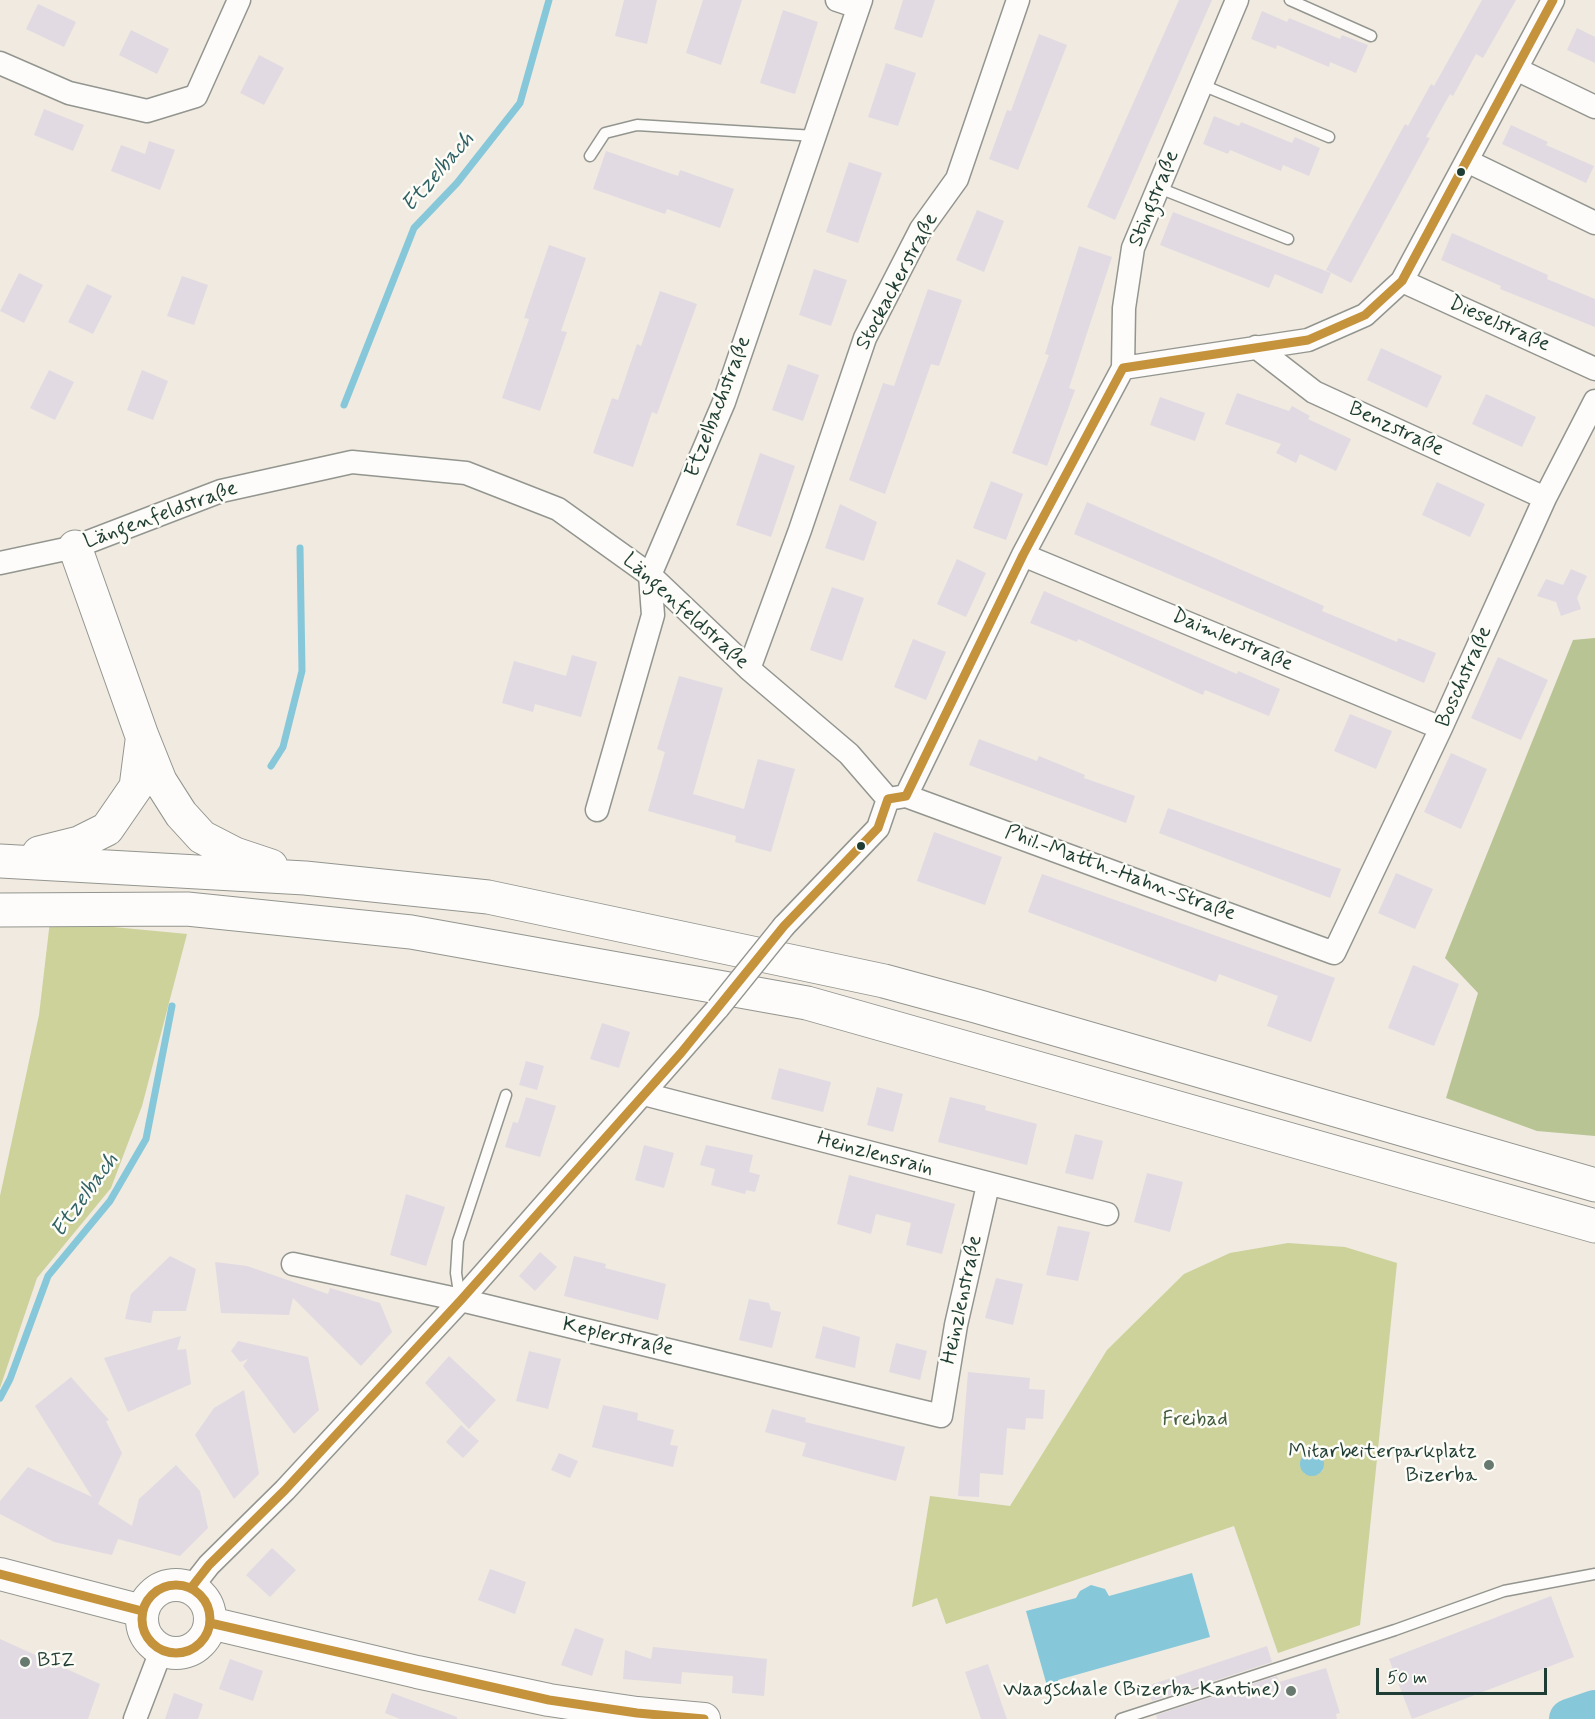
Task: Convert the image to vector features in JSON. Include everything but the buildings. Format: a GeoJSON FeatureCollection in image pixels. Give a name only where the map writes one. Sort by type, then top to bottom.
{"type":"FeatureCollection","features":[{"type":"Feature","properties":{"kind":"highway"},"geometry":{"type":"LineString","coordinates":[[75,547],[142,736],[160,781],[181,814],[202,837],[235,854],[305,878]]}},
{"type":"Feature","properties":{"kind":"highway"},"geometry":{"type":"LineString","coordinates":[[4,861],[79,843],[107,829],[136,788],[142,736]]}},
{"type":"Feature","properties":{"kind":"highway"},"geometry":{"type":"LineString","coordinates":[[4,861],[305,878],[488,897],[884,981],[1595,1185]]}},
{"type":"Feature","properties":{"kind":"highway"},"geometry":{"type":"LineString","coordinates":[[0,910],[187,909],[411,932],[807,1003],[1595,1226]]}},
{"type":"Feature","properties":{"kind":"main road"},"geometry":{"type":"LineString","coordinates":[[0,1574],[142,1611]]}},
{"type":"Feature","properties":{"kind":"main road"},"geometry":{"type":"LineString","coordinates":[[179,1584],[191,1588],[206,1602],[210,1623],[207,1635],[198,1646],[187,1652],[174,1654],[161,1651],[144,1634],[142,1611],[147,1599],[167,1585],[179,1584]]}},
{"type":"Feature","properties":{"kind":"main road"},"geometry":{"type":"LineString","coordinates":[[210,1623],[417,1672],[545,1709],[704,1719]]}},
{"type":"Feature","properties":{"kind":"street"},"geometry":{"type":"LineString","coordinates":[[0,63],[69,93],[147,111],[196,96],[239,0]]}},
{"type":"Feature","properties":{"kind":"street","name":"Stockackerstraße"},"geometry":{"type":"LineString","coordinates":[[749,669],[800,530],[865,338],[921,229],[957,179],[1018,0]]}},
{"type":"Feature","properties":{"kind":"street","name":"Stingstraße"},"geometry":{"type":"LineString","coordinates":[[191,1588],[216,1557],[285,1490],[461,1300],[644,1094],[784,926],[878,828],[897,798],[1123,368],[1124,308],[1133,248],[1237,0]]}},
{"type":"Feature","properties":{"kind":"street"},"geometry":{"type":"LineString","coordinates":[[1123,368],[1308,340],[1365,315],[1402,282],[1552,0]]}},
{"type":"Feature","properties":{"kind":"street","name":"Etzelbachstraße"},"geometry":{"type":"LineString","coordinates":[[597,810],[653,615],[650,575],[724,402],[815,136],[852,2]]}},
{"type":"Feature","properties":{"kind":"street"},"geometry":{"type":"LineString","coordinates":[[1516,69],[1595,107]]}},
{"type":"Feature","properties":{"kind":"street"},"geometry":{"type":"LineString","coordinates":[[1467,161],[1595,223]]}},
{"type":"Feature","properties":{"kind":"street","name":"Dieselstraße"},"geometry":{"type":"LineString","coordinates":[[1402,282],[1595,369]]}},
{"type":"Feature","properties":{"kind":"street","name":"Benzstraße"},"geometry":{"type":"LineString","coordinates":[[1256,347],[1314,392],[1545,498]]}},
{"type":"Feature","properties":{"kind":"street","name":"Boschstraße"},"geometry":{"type":"LineString","coordinates":[[1334,952],[1442,728],[1545,498],[1595,401]]}},
{"type":"Feature","properties":{"kind":"street","name":"Längenfeldstraße"},"geometry":{"type":"LineString","coordinates":[[0,564],[75,547],[221,491],[352,462],[466,473],[558,508],[650,575],[749,669],[897,798]]}},
{"type":"Feature","properties":{"kind":"street","name":"Daimlerstraße"},"geometry":{"type":"LineString","coordinates":[[1023,555],[1442,728]]}},
{"type":"Feature","properties":{"kind":"street","name":"Phil.-Matth.-Hahn-Straße"},"geometry":{"type":"LineString","coordinates":[[897,798],[1334,952]]}},
{"type":"Feature","properties":{"kind":"street","name":"Heinzlensrain"},"geometry":{"type":"LineString","coordinates":[[644,1094],[1107,1214]]}},
{"type":"Feature","properties":{"kind":"street","name":"Heinzlenstraße"},"geometry":{"type":"LineString","coordinates":[[941,1416],[956,1325],[988,1185]]}},
{"type":"Feature","properties":{"kind":"street","name":"Keplerstraße"},"geometry":{"type":"LineString","coordinates":[[293,1264],[461,1300],[941,1416]]}},
{"type":"Feature","properties":{"kind":"street"},"geometry":{"type":"LineString","coordinates":[[135,1719],[161,1651]]}},
{"type":"Feature","properties":{"kind":"lane"},"geometry":{"type":"LineString","coordinates":[[1290,0],[1371,36]]}},
{"type":"Feature","properties":{"kind":"lane"},"geometry":{"type":"LineString","coordinates":[[1202,85],[1329,137]]}},
{"type":"Feature","properties":{"kind":"lane"},"geometry":{"type":"LineString","coordinates":[[590,156],[605,134],[637,125],[815,136]]}},
{"type":"Feature","properties":{"kind":"lane"},"geometry":{"type":"LineString","coordinates":[[1159,188],[1287,239]]}},
{"type":"Feature","properties":{"kind":"lane"},"geometry":{"type":"LineString","coordinates":[[461,1300],[456,1273],[458,1241],[506,1095]]}},
{"type":"Feature","properties":{"kind":"lane"},"geometry":{"type":"LineString","coordinates":[[1121,1719],[1356,1643],[1504,1591],[1595,1574]]}},
{"type":"Feature","properties":{"kind":"green space"},"geometry":{"type":"Polygon","coordinates":[[[1595,638],[1595,1136],[1537,1131],[1446,1098],[1478,993],[1445,958],[1573,640],[1595,638]]]}},
{"type":"Feature","properties":{"kind":"green space"},"geometry":{"type":"Polygon","coordinates":[[[50,921],[187,934],[142,1106],[111,1188],[37,1278],[0,1388],[0,1196],[39,1015],[50,921]]]}},
{"type":"Feature","properties":{"kind":"green space","name":"Freibad"},"geometry":{"type":"Polygon","coordinates":[[[1288,1243],[1345,1247],[1397,1263],[1360,1625],[1278,1653],[1234,1526],[946,1624],[937,1598],[912,1607],[930,1496],[1010,1506],[1107,1350],[1184,1274],[1230,1253],[1288,1243]],[[1310,1451],[1303,1456],[1301,1467],[1305,1474],[1317,1475],[1323,1470],[1310,1451]]]}},
{"type":"Feature","properties":{"kind":"water"},"geometry":{"type":"Polygon","coordinates":[[[1312,1452],[1321,1455],[1324,1464],[1321,1473],[1312,1476],[1303,1473],[1300,1464],[1303,1455],[1312,1452]]]}},
{"type":"Feature","properties":{"kind":"water"},"geometry":{"type":"Polygon","coordinates":[[[1192,1573],[1210,1637],[1058,1680],[1058,1683],[1047,1686],[1026,1611],[1076,1598],[1080,1591],[1091,1585],[1105,1589],[1109,1596],[1192,1573]]]}},
{"type":"Feature","properties":{"kind":"waterway","name":"Etzelbach"},"geometry":{"type":"LineString","coordinates":[[344,405],[414,228],[457,183],[520,103],[549,0]]}},
{"type":"Feature","properties":{"kind":"waterway","name":"Etzelbach"},"geometry":{"type":"LineString","coordinates":[[271,766],[283,747],[302,671],[300,548]]}},
{"type":"Feature","properties":{"kind":"waterway","name":"Etzelbach"},"geometry":{"type":"LineString","coordinates":[[0,1398],[10,1379],[48,1276],[110,1201],[146,1139],[172,1006]]}},
{"type":"Feature","properties":{"kind":"waterway"},"geometry":{"type":"LineString","coordinates":[[1569,1719],[1595,1710]]}},
{"type":"Feature","properties":{"kind":"transit line"},"geometry":{"type":"LineString","coordinates":[[191,1588],[209,1565],[285,1490],[461,1300],[681,1053],[784,926],[878,828],[888,799],[906,796],[1023,555],[1123,368],[1308,340],[1365,315],[1402,281],[1553,0]]}},
{"type":"Feature","properties":{"kind":"transit line"},"geometry":{"type":"LineString","coordinates":[[0,1574],[142,1611]]}},
{"type":"Feature","properties":{"kind":"transit line"},"geometry":{"type":"LineString","coordinates":[[169,1585],[183,1585],[195,1590],[205,1600],[210,1619],[205,1638],[195,1648],[183,1653],[169,1653],[157,1648],[147,1638],[142,1626],[142,1612],[147,1600],[157,1590],[169,1585]]}},
{"type":"Feature","properties":{"kind":"transit line"},"geometry":{"type":"LineString","coordinates":[[210,1623],[549,1700],[637,1713],[704,1719]]}},
{"type":"Feature","properties":{"kind":"place","name":"Mitarbeiterparkplatz Bizerba"},"geometry":{"type":"Point","coordinates":[1489,1465]}},
{"type":"Feature","properties":{"kind":"place","name":"BIZ"},"geometry":{"type":"Point","coordinates":[25,1662]}},
{"type":"Feature","properties":{"kind":"place","name":"Waagschale (Bizerba Kantine)"},"geometry":{"type":"Point","coordinates":[1291,1691]}}]}
